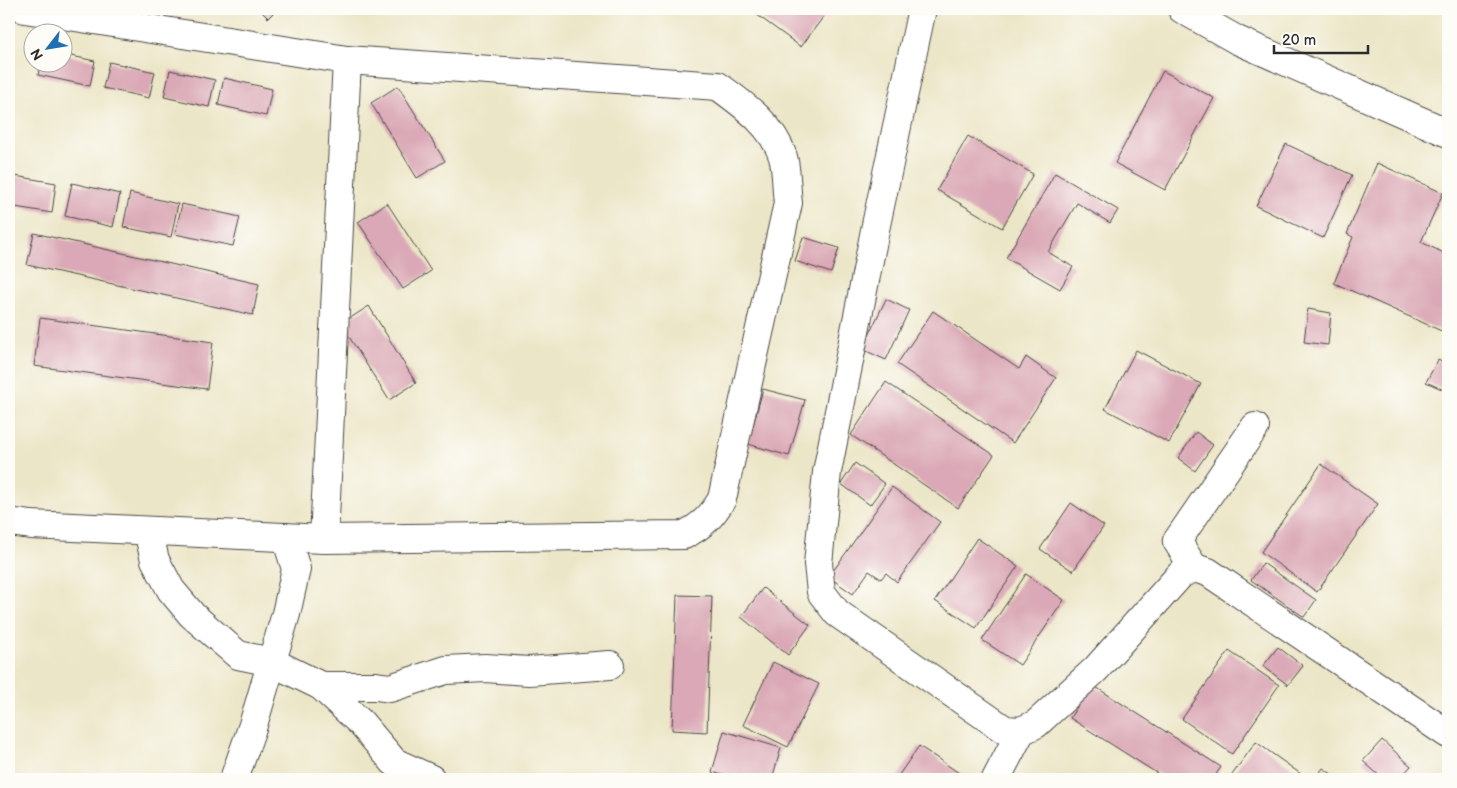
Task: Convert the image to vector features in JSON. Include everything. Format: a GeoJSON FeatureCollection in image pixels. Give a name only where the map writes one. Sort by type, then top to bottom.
{"type":"FeatureCollection","features":[{"type":"Feature","properties":{"kind":"street"},"geometry":{"type":"LineString","coordinates":[[9,522],[31,526],[324,539],[684,536],[699,528],[711,516],[722,499],[788,203],[782,157],[770,134],[753,111],[718,86],[347,60],[26,9]]}},
{"type":"Feature","properties":{"kind":"street"},"geometry":{"type":"LineString","coordinates":[[922,9],[876,225],[827,472],[818,564],[821,592],[836,613],[1005,730],[1021,730],[1036,724],[1096,669],[1181,574],[1194,568],[1208,572],[1448,734]]}},
{"type":"Feature","properties":{"kind":"street"},"geometry":{"type":"LineString","coordinates":[[1182,9],[1237,40],[1448,133]]}},
{"type":"Feature","properties":{"kind":"street"},"geometry":{"type":"LineString","coordinates":[[324,539],[347,60]]}},
{"type":"Feature","properties":{"kind":"street"},"geometry":{"type":"LineString","coordinates":[[1194,568],[1177,541],[1256,426]]}},
{"type":"Feature","properties":{"kind":"street"},"geometry":{"type":"LineString","coordinates":[[148,531],[155,560],[164,579],[192,615],[238,655],[272,662],[321,686],[361,723],[394,762],[431,779]]}},
{"type":"Feature","properties":{"kind":"street"},"geometry":{"type":"LineString","coordinates":[[234,779],[272,662],[286,614],[296,569],[286,537]]}},
{"type":"Feature","properties":{"kind":"street"},"geometry":{"type":"LineString","coordinates":[[321,686],[376,686],[390,688],[446,670],[485,668],[530,671],[610,665]]}},
{"type":"Feature","properties":{"kind":"street"},"geometry":{"type":"LineString","coordinates":[[996,779],[1021,730]]}},
{"type":"Feature","properties":{"kind":"building"},"geometry":{"type":"Polygon","coordinates":[[[259,9],[277,9],[268,18],[259,9]]]}},
{"type":"Feature","properties":{"kind":"building"},"geometry":{"type":"Polygon","coordinates":[[[749,9],[829,9],[801,47],[749,9]]]}},
{"type":"Feature","properties":{"kind":"building"},"geometry":{"type":"Polygon","coordinates":[[[72,56],[95,61],[90,86],[38,75],[39,72],[72,72],[72,56]]]}},
{"type":"Feature","properties":{"kind":"building"},"geometry":{"type":"Polygon","coordinates":[[[109,62],[155,72],[149,98],[103,88],[109,62]]]}},
{"type":"Feature","properties":{"kind":"building"},"geometry":{"type":"Polygon","coordinates":[[[170,70],[215,80],[209,107],[164,97],[170,70]]]}},
{"type":"Feature","properties":{"kind":"building"},"geometry":{"type":"Polygon","coordinates":[[[1163,71],[1214,98],[1165,190],[1115,163],[1163,71]]]}},
{"type":"Feature","properties":{"kind":"building"},"geometry":{"type":"Polygon","coordinates":[[[224,78],[272,89],[266,116],[218,105],[224,78]]]}},
{"type":"Feature","properties":{"kind":"building"},"geometry":{"type":"Polygon","coordinates":[[[398,86],[445,161],[417,178],[371,103],[398,86]]]}},
{"type":"Feature","properties":{"kind":"building"},"geometry":{"type":"Polygon","coordinates":[[[968,136],[1033,174],[1002,228],[937,190],[968,136]]]}},
{"type":"Feature","properties":{"kind":"building"},"geometry":{"type":"Polygon","coordinates":[[[1286,144],[1352,175],[1323,238],[1256,206],[1286,144]]]}},
{"type":"Feature","properties":{"kind":"building"},"geometry":{"type":"Polygon","coordinates":[[[1377,163],[1443,193],[1421,242],[1448,255],[1446,333],[1334,283],[1353,237],[1347,234],[1377,163]]]}},
{"type":"Feature","properties":{"kind":"building"},"geometry":{"type":"Polygon","coordinates":[[[1055,173],[1118,210],[1110,223],[1077,203],[1048,252],[1073,267],[1060,289],[1006,258],[1055,173]]]}},
{"type":"Feature","properties":{"kind":"building"},"geometry":{"type":"Polygon","coordinates":[[[9,175],[56,183],[52,213],[9,206],[9,175]]]}},
{"type":"Feature","properties":{"kind":"building"},"geometry":{"type":"Polygon","coordinates":[[[72,183],[120,194],[113,227],[65,216],[72,183]]]}},
{"type":"Feature","properties":{"kind":"building"},"geometry":{"type":"Polygon","coordinates":[[[130,193],[178,204],[171,237],[123,227],[130,193]]]}},
{"type":"Feature","properties":{"kind":"building"},"geometry":{"type":"Polygon","coordinates":[[[387,203],[431,271],[403,289],[358,222],[387,203]]]}},
{"type":"Feature","properties":{"kind":"building"},"geometry":{"type":"Polygon","coordinates":[[[182,204],[240,217],[233,246],[175,234],[182,204]]]}},
{"type":"Feature","properties":{"kind":"building"},"geometry":{"type":"Polygon","coordinates":[[[34,233],[259,284],[253,315],[27,265],[34,233]]]}},
{"type":"Feature","properties":{"kind":"building"},"geometry":{"type":"Polygon","coordinates":[[[803,237],[839,248],[831,273],[795,261],[803,237]]]}},
{"type":"Feature","properties":{"kind":"building"},"geometry":{"type":"Polygon","coordinates":[[[886,299],[909,310],[886,360],[862,349],[886,299]]]}},
{"type":"Feature","properties":{"kind":"building"},"geometry":{"type":"Polygon","coordinates":[[[369,306],[416,383],[389,400],[341,324],[369,306]]]}},
{"type":"Feature","properties":{"kind":"building"},"geometry":{"type":"Polygon","coordinates":[[[1308,309],[1331,313],[1328,345],[1304,342],[1308,309]]]}},
{"type":"Feature","properties":{"kind":"building"},"geometry":{"type":"Polygon","coordinates":[[[933,311],[1019,369],[1026,357],[1056,378],[1013,443],[897,364],[933,311]]]}},
{"type":"Feature","properties":{"kind":"building"},"geometry":{"type":"Polygon","coordinates":[[[40,318],[213,342],[207,389],[34,366],[40,318]]]}},
{"type":"Feature","properties":{"kind":"building"},"geometry":{"type":"Polygon","coordinates":[[[1136,350],[1201,384],[1169,443],[1105,409],[1136,350]]]}},
{"type":"Feature","properties":{"kind":"building"},"geometry":{"type":"Polygon","coordinates":[[[1438,360],[1448,365],[1448,382],[1444,390],[1426,382],[1438,360]]]}},
{"type":"Feature","properties":{"kind":"building"},"geometry":{"type":"Polygon","coordinates":[[[886,382],[994,455],[958,508],[851,435],[886,382]]]}},
{"type":"Feature","properties":{"kind":"building"},"geometry":{"type":"Polygon","coordinates":[[[763,389],[805,400],[789,456],[748,444],[763,389]]]}},
{"type":"Feature","properties":{"kind":"building"},"geometry":{"type":"Polygon","coordinates":[[[1196,432],[1213,445],[1195,471],[1178,458],[1196,432]]]}},
{"type":"Feature","properties":{"kind":"building"},"geometry":{"type":"Polygon","coordinates":[[[855,463],[885,484],[870,505],[841,484],[855,463]]]}},
{"type":"Feature","properties":{"kind":"building"},"geometry":{"type":"Polygon","coordinates":[[[1321,464],[1378,504],[1317,592],[1261,552],[1321,464]]]}},
{"type":"Feature","properties":{"kind":"building"},"geometry":{"type":"Polygon","coordinates":[[[892,487],[940,522],[897,582],[886,573],[881,579],[869,571],[853,594],[829,577],[892,487]]]}},
{"type":"Feature","properties":{"kind":"building"},"geometry":{"type":"Polygon","coordinates":[[[1071,503],[1104,526],[1073,571],[1040,549],[1071,503]]]}},
{"type":"Feature","properties":{"kind":"building"},"geometry":{"type":"Polygon","coordinates":[[[977,538],[1018,566],[976,628],[935,601],[977,538]]]}},
{"type":"Feature","properties":{"kind":"building"},"geometry":{"type":"Polygon","coordinates":[[[1263,563],[1316,600],[1304,617],[1251,580],[1263,563]]]}},
{"type":"Feature","properties":{"kind":"building"},"geometry":{"type":"Polygon","coordinates":[[[1026,574],[1064,600],[1020,665],[982,640],[1026,574]]]}},
{"type":"Feature","properties":{"kind":"building"},"geometry":{"type":"Polygon","coordinates":[[[763,588],[810,625],[788,655],[741,617],[763,588]]]}},
{"type":"Feature","properties":{"kind":"building"},"geometry":{"type":"Polygon","coordinates":[[[677,595],[712,596],[707,732],[672,730],[677,595]]]}},
{"type":"Feature","properties":{"kind":"building"},"geometry":{"type":"Polygon","coordinates":[[[1278,647],[1303,666],[1288,685],[1263,666],[1278,647]]]}},
{"type":"Feature","properties":{"kind":"building"},"geometry":{"type":"Polygon","coordinates":[[[1229,651],[1279,685],[1232,754],[1182,719],[1229,651]]]}},
{"type":"Feature","properties":{"kind":"building"},"geometry":{"type":"Polygon","coordinates":[[[773,662],[819,684],[788,747],[743,725],[773,662]]]}},
{"type":"Feature","properties":{"kind":"building"},"geometry":{"type":"Polygon","coordinates":[[[1091,684],[1221,767],[1213,779],[1166,779],[1070,718],[1091,684]]]}},
{"type":"Feature","properties":{"kind":"building"},"geometry":{"type":"Polygon","coordinates":[[[724,731],[781,748],[772,779],[737,779],[712,772],[724,731]]]}},
{"type":"Feature","properties":{"kind":"building"},"geometry":{"type":"Polygon","coordinates":[[[1382,740],[1411,766],[1399,779],[1383,779],[1363,761],[1382,740]]]}},
{"type":"Feature","properties":{"kind":"building"},"geometry":{"type":"Polygon","coordinates":[[[1256,742],[1305,777],[1303,779],[1229,779],[1256,742]]]}},
{"type":"Feature","properties":{"kind":"building"},"geometry":{"type":"Polygon","coordinates":[[[919,746],[962,775],[959,779],[896,779],[919,746]]]}},
{"type":"Feature","properties":{"kind":"building"},"geometry":{"type":"Polygon","coordinates":[[[1323,768],[1339,779],[1315,779],[1323,768]]]}}]}
